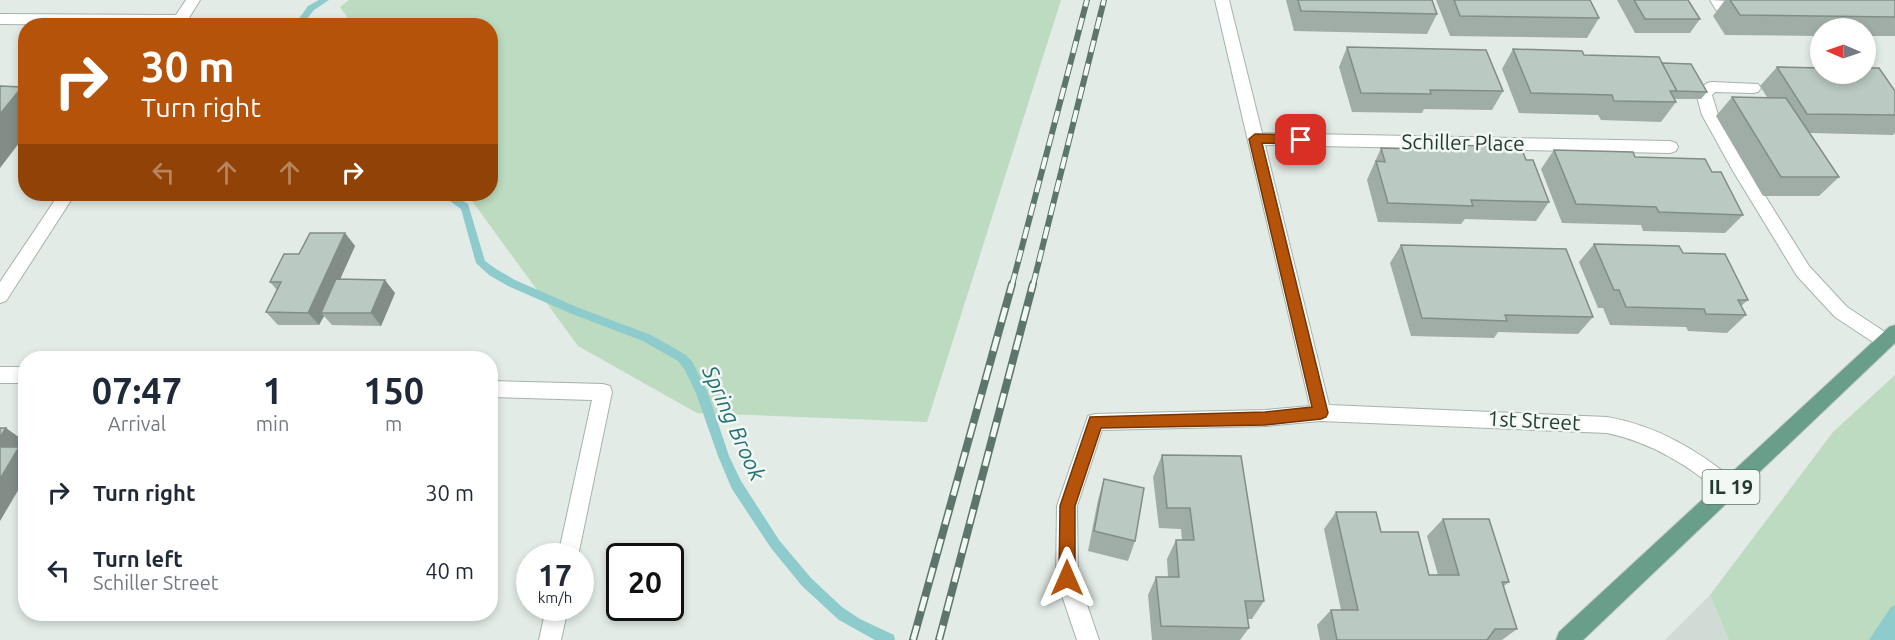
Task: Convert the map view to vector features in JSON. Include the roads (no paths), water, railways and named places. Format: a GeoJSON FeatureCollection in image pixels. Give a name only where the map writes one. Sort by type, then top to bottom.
{"type":"FeatureCollection","features":[{"type":"Feature","properties":{"kind":"main road","name":"IL 19"},"geometry":{"type":"LineString","coordinates":[[1567,640],[1890,337]]}},
{"type":"Feature","properties":{"kind":"street"},"geometry":{"type":"LineString","coordinates":[[180,18],[193,0]]}},
{"type":"Feature","properties":{"kind":"street"},"geometry":{"type":"LineString","coordinates":[[1222,0],[1321,413]]}},
{"type":"Feature","properties":{"kind":"street"},"geometry":{"type":"LineString","coordinates":[[1718,0],[1721,7],[1756,7]]}},
{"type":"Feature","properties":{"kind":"street"},"geometry":{"type":"LineString","coordinates":[[2,21],[18,21]]}},
{"type":"Feature","properties":{"kind":"street"},"geometry":{"type":"LineString","coordinates":[[1754,88],[1712,87],[1704,93],[1710,115],[1770,220],[1803,271],[1841,312],[1890,337]]}},
{"type":"Feature","properties":{"kind":"street","name":"Schiller Place"},"geometry":{"type":"LineString","coordinates":[[1255,139],[1670,147]]}},
{"type":"Feature","properties":{"kind":"street"},"geometry":{"type":"LineString","coordinates":[[0,296],[62,201]]}},
{"type":"Feature","properties":{"kind":"street"},"geometry":{"type":"LineString","coordinates":[[0,375],[18,375]]}},
{"type":"Feature","properties":{"kind":"street"},"geometry":{"type":"LineString","coordinates":[[498,388],[603,392],[571,543]]}},
{"type":"Feature","properties":{"kind":"street","name":"1st Street"},"geometry":{"type":"LineString","coordinates":[[1088,640],[1067,578],[1067,506],[1095,422],[1265,418],[1321,413],[1572,423],[1626,428],[1676,447],[1730,488]]}},
{"type":"Feature","properties":{"kind":"street"},"geometry":{"type":"LineString","coordinates":[[550,640],[554,621]]}},
{"type":"Feature","properties":{"kind":"water"},"geometry":{"type":"Polygon","coordinates":[[[1895,605],[1895,640],[1869,640],[1891,607],[1895,605]]]}},
{"type":"Feature","properties":{"kind":"waterway","name":"Spring Brook"},"geometry":{"type":"LineString","coordinates":[[304,18],[311,8],[325,0]]}},
{"type":"Feature","properties":{"kind":"waterway","name":"Spring Brook"},"geometry":{"type":"LineString","coordinates":[[456,201],[465,207],[481,263],[492,272],[576,311],[647,338],[682,358],[689,366],[702,393],[728,467],[748,504],[775,544],[807,582],[838,611],[889,640]]}},
{"type":"Feature","properties":{"kind":"railway"},"geometry":{"type":"LineString","coordinates":[[1012,285],[1087,0]]}},
{"type":"Feature","properties":{"kind":"railway"},"geometry":{"type":"LineString","coordinates":[[1033,285],[1104,0]]}},
{"type":"Feature","properties":{"kind":"railway"},"geometry":{"type":"LineString","coordinates":[[913,640],[1012,284]]}},
{"type":"Feature","properties":{"kind":"railway"},"geometry":{"type":"LineString","coordinates":[[939,640],[1033,284]]}}]}
